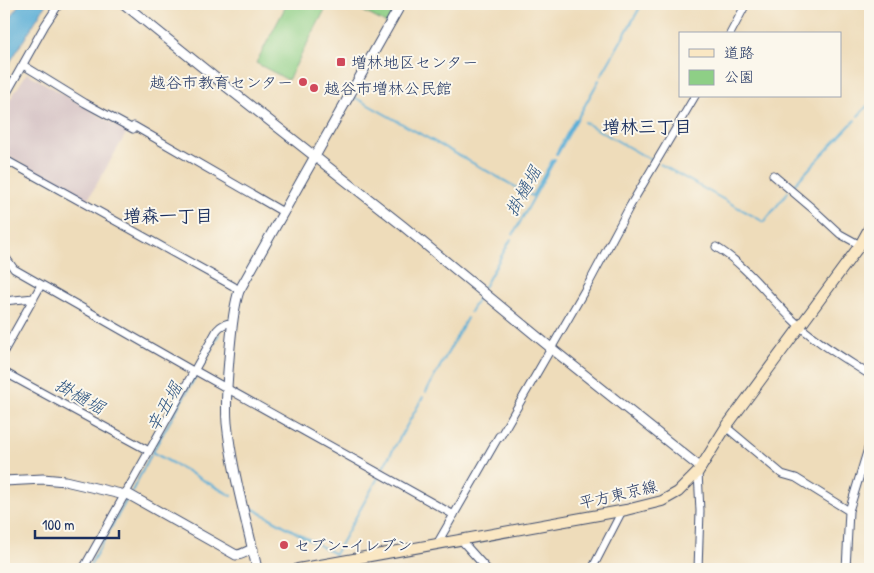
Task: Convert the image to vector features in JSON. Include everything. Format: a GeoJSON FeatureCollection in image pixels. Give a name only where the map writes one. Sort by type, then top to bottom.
{"type":"FeatureCollection","features":[{"type":"Feature","properties":{"kind":"main road","name":"平方東京線"},"geometry":{"type":"LineString","coordinates":[[303,569],[622,511],[662,501],[678,492],[699,470],[726,428],[860,245],[870,227]]}},
{"type":"Feature","properties":{"kind":"street"},"geometry":{"type":"LineString","coordinates":[[4,98],[59,4]]}},
{"type":"Feature","properties":{"kind":"street"},"geometry":{"type":"LineString","coordinates":[[124,4],[402,226],[699,470],[698,569]]}},
{"type":"Feature","properties":{"kind":"street"},"geometry":{"type":"LineString","coordinates":[[257,569],[230,445],[227,422],[227,389],[232,323],[239,291],[401,4]]}},
{"type":"Feature","properties":{"kind":"street"},"geometry":{"type":"LineString","coordinates":[[731,32],[746,4]]}},
{"type":"Feature","properties":{"kind":"street"},"geometry":{"type":"LineString","coordinates":[[23,65],[85,103],[283,212]]}},
{"type":"Feature","properties":{"kind":"street"},"geometry":{"type":"LineString","coordinates":[[437,544],[694,98]]}},
{"type":"Feature","properties":{"kind":"street"},"geometry":{"type":"LineString","coordinates":[[4,160],[234,286],[239,291]]}},
{"type":"Feature","properties":{"kind":"street"},"geometry":{"type":"LineString","coordinates":[[773,175],[813,208],[840,234],[860,245]]}},
{"type":"Feature","properties":{"kind":"street"},"geometry":{"type":"LineString","coordinates":[[716,247],[730,256],[800,326],[870,375]]}},
{"type":"Feature","properties":{"kind":"street"},"geometry":{"type":"LineString","coordinates":[[4,256],[14,269],[41,285],[454,515]]}},
{"type":"Feature","properties":{"kind":"street"},"geometry":{"type":"LineString","coordinates":[[4,351],[41,285]]}},
{"type":"Feature","properties":{"kind":"street"},"geometry":{"type":"LineString","coordinates":[[4,301],[34,298]]}},
{"type":"Feature","properties":{"kind":"street"},"geometry":{"type":"LineString","coordinates":[[83,569],[217,330],[220,326],[232,323]]}},
{"type":"Feature","properties":{"kind":"street"},"geometry":{"type":"LineString","coordinates":[[4,372],[148,452]]}},
{"type":"Feature","properties":{"kind":"street"},"geometry":{"type":"LineString","coordinates":[[726,428],[782,474],[796,478],[849,511]]}},
{"type":"Feature","properties":{"kind":"street"},"geometry":{"type":"LineString","coordinates":[[846,569],[849,511],[870,442]]}},
{"type":"Feature","properties":{"kind":"street"},"geometry":{"type":"LineString","coordinates":[[4,481],[43,479],[65,481],[125,494],[236,555],[253,549]]}},
{"type":"Feature","properties":{"kind":"street"},"geometry":{"type":"LineString","coordinates":[[592,569],[622,511]]}},
{"type":"Feature","properties":{"kind":"street"},"geometry":{"type":"LineString","coordinates":[[461,540],[487,569]]}},
{"type":"Feature","properties":{"kind":"shaded area"},"geometry":{"type":"Polygon","coordinates":[[[27,73],[127,132],[87,201],[4,153],[4,109],[27,73]]]}},
{"type":"Feature","properties":{"kind":"green space"},"geometry":{"type":"Polygon","coordinates":[[[287,4],[328,4],[288,80],[256,63],[287,4]]]}},
{"type":"Feature","properties":{"kind":"green space"},"geometry":{"type":"Polygon","coordinates":[[[350,4],[398,4],[387,24],[350,4]]]}},
{"type":"Feature","properties":{"kind":"water"},"geometry":{"type":"Polygon","coordinates":[[[19,4],[46,4],[4,72],[4,30],[19,4]]]}},
{"type":"Feature","properties":{"kind":"waterway","name":"掛樋堀"},"geometry":{"type":"LineString","coordinates":[[601,76],[642,4]]}},
{"type":"Feature","properties":{"kind":"waterway","name":"掛樋堀"},"geometry":{"type":"LineString","coordinates":[[557,155],[599,80]]}},
{"type":"Feature","properties":{"kind":"waterway"},"geometry":{"type":"LineString","coordinates":[[352,100],[354,97],[532,196],[553,159]]}},
{"type":"Feature","properties":{"kind":"waterway"},"geometry":{"type":"LineString","coordinates":[[858,116],[870,103]]}},
{"type":"Feature","properties":{"kind":"waterway","name":"掛樋堀"},"geometry":{"type":"LineString","coordinates":[[556,154],[575,119]]}},
{"type":"Feature","properties":{"kind":"waterway"},"geometry":{"type":"LineString","coordinates":[[792,187],[855,120]]}},
{"type":"Feature","properties":{"kind":"waterway"},"geometry":{"type":"LineString","coordinates":[[584,122],[653,161]]}},
{"type":"Feature","properties":{"kind":"waterway","name":"掛樋堀"},"geometry":{"type":"LineString","coordinates":[[513,235],[555,159]]}},
{"type":"Feature","properties":{"kind":"waterway"},"geometry":{"type":"LineString","coordinates":[[660,164],[764,222],[788,192]]}},
{"type":"Feature","properties":{"kind":"waterway","name":"掛樋堀"},"geometry":{"type":"LineString","coordinates":[[484,287],[511,239]]}},
{"type":"Feature","properties":{"kind":"waterway","name":"掛樋堀"},"geometry":{"type":"LineString","coordinates":[[470,312],[480,295]]}},
{"type":"Feature","properties":{"kind":"waterway","name":"掛樋堀"},"geometry":{"type":"LineString","coordinates":[[426,392],[467,318]]}},
{"type":"Feature","properties":{"kind":"waterway","name":"辛丑堀"},"geometry":{"type":"LineString","coordinates":[[199,371],[219,334]]}},
{"type":"Feature","properties":{"kind":"waterway","name":"辛丑堀"},"geometry":{"type":"LineString","coordinates":[[153,451],[197,374]]}},
{"type":"Feature","properties":{"kind":"waterway","name":"掛樋堀"},"geometry":{"type":"LineString","coordinates":[[381,471],[423,397]]}},
{"type":"Feature","properties":{"kind":"waterway","name":"掛樋堀"},"geometry":{"type":"LineString","coordinates":[[152,452],[232,496]]}},
{"type":"Feature","properties":{"kind":"waterway","name":"辛丑堀"},"geometry":{"type":"LineString","coordinates":[[131,493],[151,455]]}},
{"type":"Feature","properties":{"kind":"waterway","name":"掛樋堀"},"geometry":{"type":"LineString","coordinates":[[250,507],[335,554],[379,476]]}},
{"type":"Feature","properties":{"kind":"waterway","name":"辛丑堀"},"geometry":{"type":"LineString","coordinates":[[88,569],[127,499]]}},
{"type":"Feature","properties":{"kind":"place","name":"増林地区センター"},"geometry":{"type":"Point","coordinates":[341,62]}},
{"type":"Feature","properties":{"kind":"place","name":"越谷市教育センター"},"geometry":{"type":"Point","coordinates":[303,82]}},
{"type":"Feature","properties":{"kind":"place","name":"越谷市増林公民館"},"geometry":{"type":"Point","coordinates":[314,88]}},
{"type":"Feature","properties":{"kind":"place","name":"セブン-イレブン"},"geometry":{"type":"Point","coordinates":[284,545]}},
{"type":"Feature","properties":{"kind":"district","name":"増林三丁目"},"geometry":{"type":"Point","coordinates":[647,126]}},
{"type":"Feature","properties":{"kind":"district","name":"増森一丁目"},"geometry":{"type":"Point","coordinates":[168,215]}}]}
